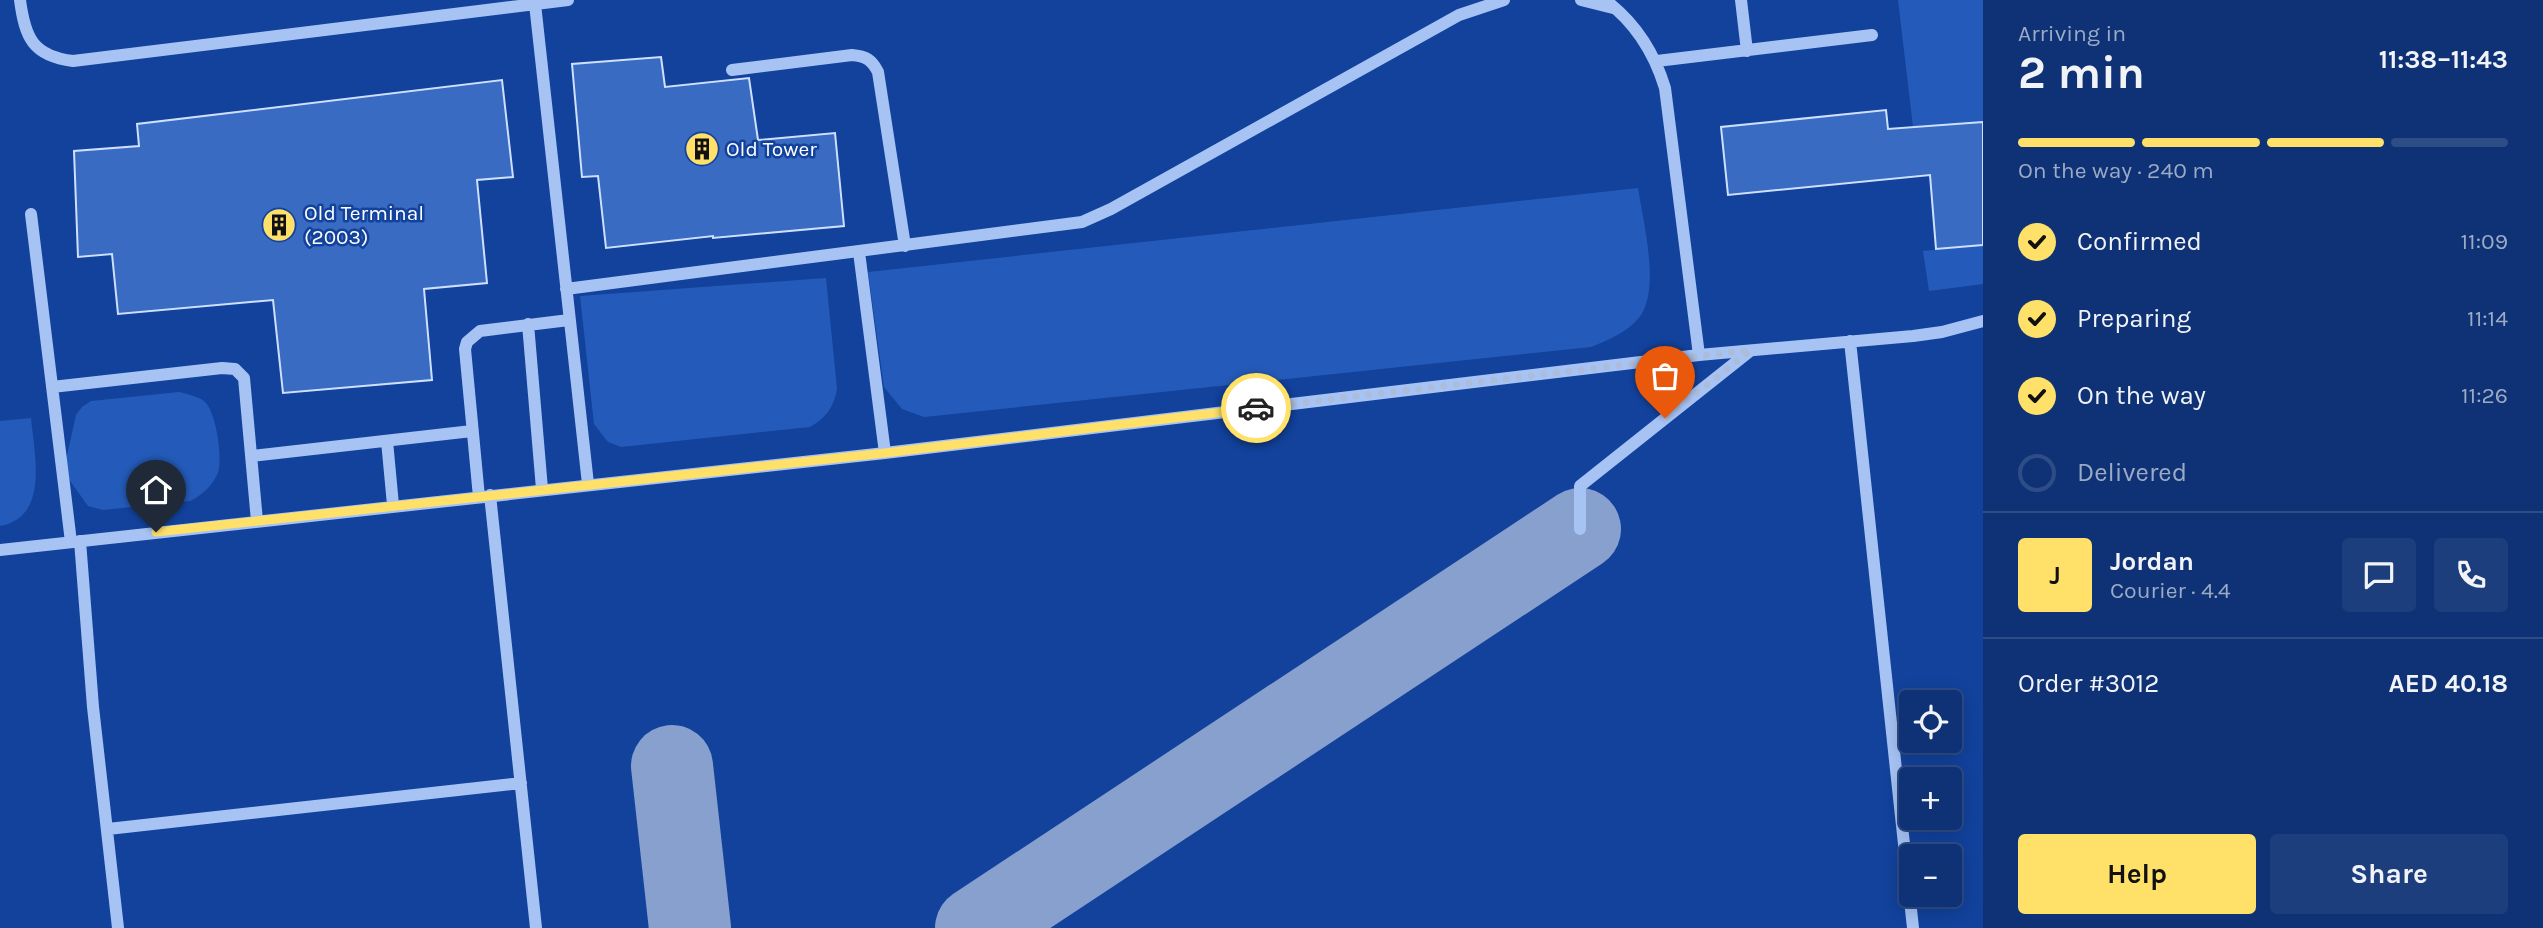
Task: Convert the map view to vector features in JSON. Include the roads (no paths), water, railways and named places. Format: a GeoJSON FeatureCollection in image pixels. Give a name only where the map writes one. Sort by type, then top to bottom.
{"type":"FeatureCollection","features":[{"type":"Feature","properties":{"kind":"lane"},"geometry":{"type":"LineString","coordinates":[[20,0],[26,33],[37,49],[54,59],[73,61],[568,0]]}},
{"type":"Feature","properties":{"kind":"lane"},"geometry":{"type":"LineString","coordinates":[[566,289],[1082,222],[1111,209],[1459,15],[1504,0]]}},
{"type":"Feature","properties":{"kind":"lane"},"geometry":{"type":"LineString","coordinates":[[1581,0],[1617,9]]}},
{"type":"Feature","properties":{"kind":"lane"},"geometry":{"type":"LineString","coordinates":[[1605,0],[1640,33],[1657,61],[1665,88],[1699,355]]}},
{"type":"Feature","properties":{"kind":"lane"},"geometry":{"type":"LineString","coordinates":[[1741,0],[1747,51]]}},
{"type":"Feature","properties":{"kind":"lane"},"geometry":{"type":"LineString","coordinates":[[535,4],[588,484]]}},
{"type":"Feature","properties":{"kind":"lane"},"geometry":{"type":"LineString","coordinates":[[1657,61],[1872,35]]}},
{"type":"Feature","properties":{"kind":"lane"},"geometry":{"type":"LineString","coordinates":[[732,70],[852,55],[864,56],[873,62],[878,72],[905,246]]}},
{"type":"Feature","properties":{"kind":"lane"},"geometry":{"type":"LineString","coordinates":[[31,214],[52,387],[75,542],[118,928]]}},
{"type":"Feature","properties":{"kind":"lane"},"geometry":{"type":"LineString","coordinates":[[859,252],[885,453]]}},
{"type":"Feature","properties":{"kind":"lane"},"geometry":{"type":"LineString","coordinates":[[536,928],[521,783],[484,496],[472,431],[465,349],[467,342],[480,331],[569,320]]}},
{"type":"Feature","properties":{"kind":"lane"},"geometry":{"type":"LineString","coordinates":[[0,550],[885,453],[1699,355],[1942,332],[1983,321]]}},
{"type":"Feature","properties":{"kind":"lane"},"geometry":{"type":"LineString","coordinates":[[528,324],[542,489]]}},
{"type":"Feature","properties":{"kind":"lane"},"geometry":{"type":"LineString","coordinates":[[1850,341],[1913,928]]}},
{"type":"Feature","properties":{"kind":"lane"},"geometry":{"type":"LineString","coordinates":[[1580,529],[1580,486],[1751,350]]}},
{"type":"Feature","properties":{"kind":"lane"},"geometry":{"type":"LineString","coordinates":[[52,387],[222,368],[235,369],[244,378],[257,521]]}},
{"type":"Feature","properties":{"kind":"lane"},"geometry":{"type":"LineString","coordinates":[[252,456],[472,431]]}},
{"type":"Feature","properties":{"kind":"lane"},"geometry":{"type":"LineString","coordinates":[[387,441],[393,505]]}},
{"type":"Feature","properties":{"kind":"lane"},"geometry":{"type":"LineString","coordinates":[[107,829],[521,783]]}},
{"type":"Feature","properties":{"kind":"place","name":"Old Tower"},"geometry":{"type":"Point","coordinates":[702,149]}},
{"type":"Feature","properties":{"kind":"place","name":"Old Terminal (2003)"},"geometry":{"type":"Point","coordinates":[279,225]}}]}
